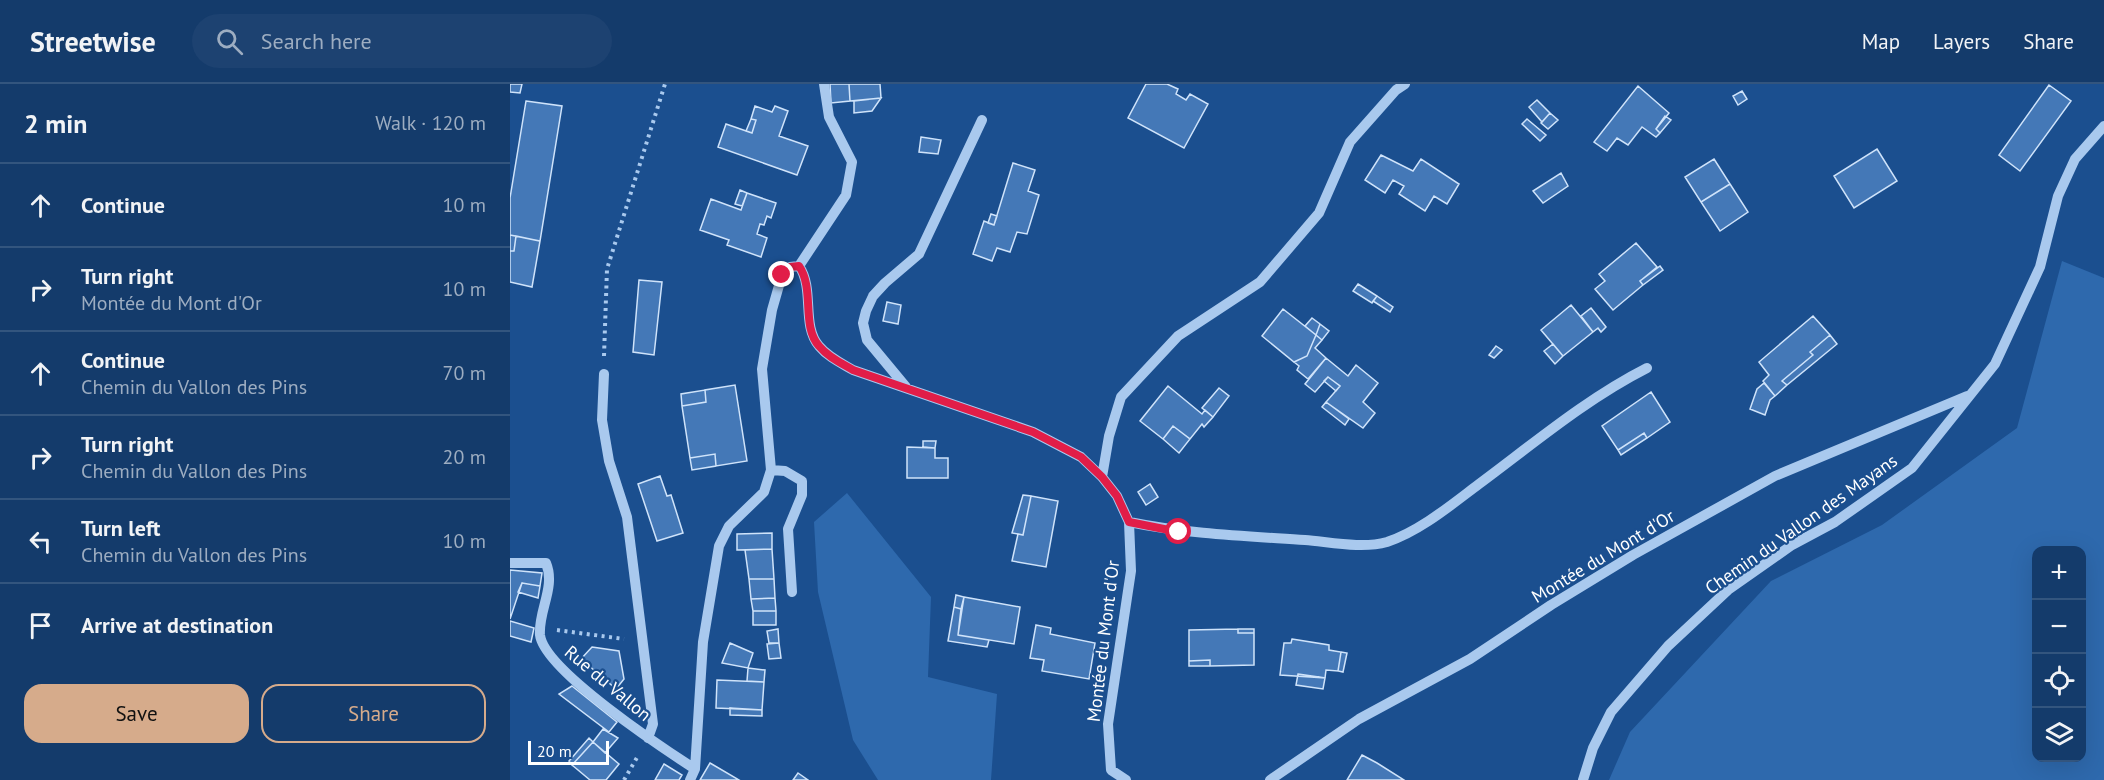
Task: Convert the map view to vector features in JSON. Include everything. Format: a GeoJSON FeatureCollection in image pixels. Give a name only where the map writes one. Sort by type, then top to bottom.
{"type":"FeatureCollection","features":[{"type":"Feature","properties":{"kind":"street"},"geometry":{"type":"LineString","coordinates":[[690,780],[695,769],[703,642],[719,546],[729,526],[764,492],[771,470],[762,369],[772,310],[782,275],[790,267],[799,266],[846,195],[852,162],[829,117],[824,84]]}},
{"type":"Feature","properties":{"kind":"street"},"geometry":{"type":"LineString","coordinates":[[1102,477],[1109,436],[1121,397],[1178,336],[1260,282],[1319,213],[1350,142],[1395,90],[1405,84]]}},
{"type":"Feature","properties":{"kind":"street"},"geometry":{"type":"LineString","coordinates":[[908,389],[867,340],[863,323],[866,311],[873,296],[885,283],[919,254],[982,120]]}},
{"type":"Feature","properties":{"kind":"street","name":"Chemin du Vallon des Mayans"},"geometry":{"type":"LineString","coordinates":[[1583,780],[1593,748],[1611,712],[1668,646],[1728,590],[1792,546],[1835,522],[1912,468],[1995,364],[2040,267],[2058,196],[2075,159],[2104,126]]}},
{"type":"Feature","properties":{"kind":"street","name":"Montée du Mont d'Or"},"geometry":{"type":"LineString","coordinates":[[799,266],[806,276],[812,330],[817,344],[829,356],[853,370],[1033,432],[1081,457],[1102,477],[1117,496],[1129,522],[1131,571],[1108,724],[1111,770],[1126,780]]}},
{"type":"Feature","properties":{"kind":"street"},"geometry":{"type":"LineString","coordinates":[[1129,522],[1179,532],[1235,537],[1356,544],[1384,543],[1407,533],[1450,506],[1576,412],[1621,381],[1647,368]]}},
{"type":"Feature","properties":{"kind":"street"},"geometry":{"type":"LineString","coordinates":[[604,374],[602,420],[609,461],[627,517],[653,724],[648,738]]}},
{"type":"Feature","properties":{"kind":"street","name":"Montée du Mont d'Or"},"geometry":{"type":"LineString","coordinates":[[1270,780],[1359,719],[1470,659],[1551,605],[1633,555],[1775,476],[1970,395]]}},
{"type":"Feature","properties":{"kind":"street"},"geometry":{"type":"LineString","coordinates":[[771,470],[785,471],[802,481],[802,495],[788,529],[792,592]]}},
{"type":"Feature","properties":{"kind":"street","name":"Rue du Vallon"},"geometry":{"type":"LineString","coordinates":[[510,563],[546,563],[550,573],[540,635],[548,655],[584,688],[648,738],[695,769]]}},
{"type":"Feature","properties":{"kind":"path"},"geometry":{"type":"LineString","coordinates":[[604,374],[607,269],[665,84]]}},
{"type":"Feature","properties":{"kind":"path"},"geometry":{"type":"LineString","coordinates":[[542,627],[643,641]]}},
{"type":"Feature","properties":{"kind":"path"},"geometry":{"type":"LineString","coordinates":[[624,780],[648,738]]}},
{"type":"Feature","properties":{"kind":"shaded area"},"geometry":{"type":"Polygon","coordinates":[[[2062,261],[2104,278],[2104,780],[1609,780],[1630,732],[1771,581],[1882,525],[2017,428],[2062,261]]]}},
{"type":"Feature","properties":{"kind":"shaded area"},"geometry":{"type":"Polygon","coordinates":[[[847,493],[931,597],[928,677],[997,694],[991,780],[878,780],[853,740],[818,592],[814,522],[847,493]]]}},
{"type":"Feature","properties":{"kind":"building"},"geometry":{"type":"Polygon","coordinates":[[[510,84],[522,84],[520,93],[510,92],[510,84]]]}},
{"type":"Feature","properties":{"kind":"building"},"geometry":{"type":"Polygon","coordinates":[[[830,84],[849,84],[850,101],[831,103],[830,84]]]}},
{"type":"Feature","properties":{"kind":"building"},"geometry":{"type":"Polygon","coordinates":[[[849,84],[880,84],[881,98],[850,101],[849,84]]]}},
{"type":"Feature","properties":{"kind":"building"},"geometry":{"type":"Polygon","coordinates":[[[1146,84],[1167,84],[1178,89],[1176,94],[1186,100],[1190,94],[1208,104],[1184,148],[1128,118],[1146,84]]]}},
{"type":"Feature","properties":{"kind":"building"},"geometry":{"type":"Polygon","coordinates":[[[2049,85],[2071,101],[2020,171],[1999,155],[2049,85]]]}},
{"type":"Feature","properties":{"kind":"building"},"geometry":{"type":"Polygon","coordinates":[[[1638,86],[1669,113],[1656,129],[1660,133],[1656,137],[1642,127],[1628,145],[1617,138],[1607,151],[1594,142],[1638,86]]]}},
{"type":"Feature","properties":{"kind":"building"},"geometry":{"type":"Polygon","coordinates":[[[1742,91],[1747,99],[1738,105],[1733,96],[1742,91]]]}},
{"type":"Feature","properties":{"kind":"building"},"geometry":{"type":"Polygon","coordinates":[[[881,98],[872,111],[854,113],[854,101],[881,98]]]}},
{"type":"Feature","properties":{"kind":"building"},"geometry":{"type":"Polygon","coordinates":[[[1537,100],[1550,113],[1542,122],[1529,107],[1537,100]]]}},
{"type":"Feature","properties":{"kind":"building"},"geometry":{"type":"Polygon","coordinates":[[[526,101],[562,106],[540,241],[510,235],[510,198],[526,101]]]}},
{"type":"Feature","properties":{"kind":"building"},"geometry":{"type":"Polygon","coordinates":[[[755,106],[772,112],[775,106],[788,111],[779,136],[808,146],[797,175],[718,147],[726,124],[752,133],[756,120],[751,119],[755,106]]]}},
{"type":"Feature","properties":{"kind":"building"},"geometry":{"type":"Polygon","coordinates":[[[1550,113],[1558,120],[1548,129],[1541,123],[1550,113]]]}},
{"type":"Feature","properties":{"kind":"building"},"geometry":{"type":"Polygon","coordinates":[[[1665,116],[1671,120],[1660,133],[1656,129],[1665,116]]]}},
{"type":"Feature","properties":{"kind":"building"},"geometry":{"type":"Polygon","coordinates":[[[751,119],[756,120],[752,133],[746,131],[751,119]]]}},
{"type":"Feature","properties":{"kind":"building"},"geometry":{"type":"Polygon","coordinates":[[[1527,119],[1546,135],[1540,141],[1522,124],[1527,119]]]}},
{"type":"Feature","properties":{"kind":"building"},"geometry":{"type":"Polygon","coordinates":[[[921,137],[941,140],[938,154],[919,152],[921,137]]]}},
{"type":"Feature","properties":{"kind":"building"},"geometry":{"type":"Polygon","coordinates":[[[1877,149],[1897,181],[1854,208],[1834,176],[1877,149]]]}},
{"type":"Feature","properties":{"kind":"building"},"geometry":{"type":"Polygon","coordinates":[[[1381,155],[1413,171],[1421,159],[1459,184],[1447,204],[1434,196],[1425,211],[1399,194],[1404,186],[1393,180],[1385,193],[1365,180],[1381,155]]]}},
{"type":"Feature","properties":{"kind":"building"},"geometry":{"type":"Polygon","coordinates":[[[1714,159],[1730,184],[1701,202],[1685,177],[1714,159]]]}},
{"type":"Feature","properties":{"kind":"building"},"geometry":{"type":"Polygon","coordinates":[[[1013,163],[1035,170],[1028,191],[1039,195],[1027,234],[1017,232],[1010,252],[997,248],[992,261],[973,254],[984,221],[994,225],[1013,163]]]}},
{"type":"Feature","properties":{"kind":"building"},"geometry":{"type":"Polygon","coordinates":[[[1561,173],[1568,186],[1543,203],[1533,191],[1561,173]]]}},
{"type":"Feature","properties":{"kind":"building"},"geometry":{"type":"Polygon","coordinates":[[[1730,184],[1748,212],[1720,231],[1701,202],[1730,184]]]}},
{"type":"Feature","properties":{"kind":"building"},"geometry":{"type":"Polygon","coordinates":[[[740,190],[747,193],[742,206],[735,204],[740,190]]]}},
{"type":"Feature","properties":{"kind":"building"},"geometry":{"type":"Polygon","coordinates":[[[747,193],[776,203],[771,218],[767,216],[764,225],[760,224],[757,234],[767,238],[761,257],[727,245],[729,240],[700,230],[711,199],[741,210],[747,193]]]}},
{"type":"Feature","properties":{"kind":"building"},"geometry":{"type":"Polygon","coordinates":[[[991,214],[997,216],[994,225],[988,223],[991,214]]]}},
{"type":"Feature","properties":{"kind":"building"},"geometry":{"type":"Polygon","coordinates":[[[510,235],[516,236],[514,251],[510,251],[510,235]]]}},
{"type":"Feature","properties":{"kind":"building"},"geometry":{"type":"Polygon","coordinates":[[[516,236],[540,241],[532,287],[510,282],[510,251],[514,251],[516,236]]]}},
{"type":"Feature","properties":{"kind":"building"},"geometry":{"type":"Polygon","coordinates":[[[1636,243],[1657,267],[1640,281],[1643,285],[1613,310],[1595,289],[1605,281],[1599,274],[1636,243]]]}},
{"type":"Feature","properties":{"kind":"building"},"geometry":{"type":"Polygon","coordinates":[[[1660,266],[1663,270],[1643,285],[1640,281],[1660,266]]]}},
{"type":"Feature","properties":{"kind":"building"},"geometry":{"type":"Polygon","coordinates":[[[639,280],[662,282],[654,355],[633,352],[639,280]]]}},
{"type":"Feature","properties":{"kind":"building"},"geometry":{"type":"Polygon","coordinates":[[[1358,284],[1377,296],[1372,303],[1353,291],[1358,284]]]}},
{"type":"Feature","properties":{"kind":"building"},"geometry":{"type":"Polygon","coordinates":[[[1377,296],[1393,307],[1390,312],[1373,301],[1377,296]]]}},
{"type":"Feature","properties":{"kind":"building"},"geometry":{"type":"Polygon","coordinates":[[[887,302],[901,305],[898,324],[883,321],[887,302]]]}},
{"type":"Feature","properties":{"kind":"building"},"geometry":{"type":"Polygon","coordinates":[[[1571,305],[1593,332],[1563,356],[1541,330],[1571,305]]]}},
{"type":"Feature","properties":{"kind":"building"},"geometry":{"type":"Polygon","coordinates":[[[1591,308],[1606,327],[1601,332],[1598,328],[1593,332],[1581,316],[1591,308]]]}},
{"type":"Feature","properties":{"kind":"building"},"geometry":{"type":"Polygon","coordinates":[[[1283,309],[1316,335],[1307,356],[1294,362],[1262,336],[1283,309]]]}},
{"type":"Feature","properties":{"kind":"building"},"geometry":{"type":"Polygon","coordinates":[[[1813,316],[1830,335],[1810,352],[1813,355],[1782,381],[1787,385],[1775,396],[1763,381],[1769,375],[1759,362],[1813,316]]]}},
{"type":"Feature","properties":{"kind":"building"},"geometry":{"type":"Polygon","coordinates":[[[1312,318],[1320,324],[1316,335],[1305,326],[1312,318]]]}},
{"type":"Feature","properties":{"kind":"building"},"geometry":{"type":"Polygon","coordinates":[[[1320,324],[1329,331],[1322,340],[1316,335],[1320,324]]]}},
{"type":"Feature","properties":{"kind":"building"},"geometry":{"type":"Polygon","coordinates":[[[1316,335],[1322,340],[1315,348],[1326,358],[1308,379],[1297,370],[1299,366],[1294,362],[1307,356],[1316,335]]]}},
{"type":"Feature","properties":{"kind":"building"},"geometry":{"type":"Polygon","coordinates":[[[1830,335],[1837,344],[1787,385],[1782,381],[1813,355],[1810,352],[1830,335]]]}},
{"type":"Feature","properties":{"kind":"building"},"geometry":{"type":"Polygon","coordinates":[[[1553,344],[1563,356],[1555,364],[1544,351],[1553,344]]]}},
{"type":"Feature","properties":{"kind":"building"},"geometry":{"type":"Polygon","coordinates":[[[1496,346],[1502,350],[1494,358],[1489,355],[1496,346]]]}},
{"type":"Feature","properties":{"kind":"building"},"geometry":{"type":"Polygon","coordinates":[[[1326,358],[1348,376],[1356,365],[1378,383],[1363,402],[1375,413],[1363,428],[1326,402],[1340,386],[1328,377],[1315,392],[1305,384],[1326,358]]]}},
{"type":"Feature","properties":{"kind":"building"},"geometry":{"type":"Polygon","coordinates":[[[1328,377],[1340,386],[1336,391],[1324,381],[1328,377]]]}},
{"type":"Feature","properties":{"kind":"building"},"geometry":{"type":"Polygon","coordinates":[[[1764,383],[1775,396],[1770,400],[1765,415],[1750,409],[1757,389],[1764,383]]]}},
{"type":"Feature","properties":{"kind":"building"},"geometry":{"type":"Polygon","coordinates":[[[735,385],[747,461],[716,466],[715,454],[690,458],[682,406],[706,402],[705,390],[735,385]]]}},
{"type":"Feature","properties":{"kind":"building"},"geometry":{"type":"Polygon","coordinates":[[[1168,386],[1202,414],[1205,410],[1213,417],[1204,427],[1202,424],[1190,439],[1173,426],[1163,439],[1140,421],[1168,386]]]}},
{"type":"Feature","properties":{"kind":"building"},"geometry":{"type":"Polygon","coordinates":[[[1219,388],[1229,396],[1213,417],[1202,408],[1219,388]]]}},
{"type":"Feature","properties":{"kind":"building"},"geometry":{"type":"Polygon","coordinates":[[[705,390],[706,402],[682,406],[681,394],[705,390]]]}},
{"type":"Feature","properties":{"kind":"building"},"geometry":{"type":"Polygon","coordinates":[[[1651,392],[1670,422],[1647,438],[1644,433],[1618,450],[1602,426],[1651,392]]]}},
{"type":"Feature","properties":{"kind":"building"},"geometry":{"type":"Polygon","coordinates":[[[1326,402],[1349,419],[1345,425],[1322,407],[1326,402]]]}},
{"type":"Feature","properties":{"kind":"building"},"geometry":{"type":"Polygon","coordinates":[[[1173,426],[1190,439],[1179,453],[1163,439],[1173,426]]]}},
{"type":"Feature","properties":{"kind":"building"},"geometry":{"type":"Polygon","coordinates":[[[1644,433],[1647,438],[1621,455],[1618,450],[1644,433]]]}},
{"type":"Feature","properties":{"kind":"building"},"geometry":{"type":"Polygon","coordinates":[[[923,441],[936,441],[935,448],[923,447],[923,441]]]}},
{"type":"Feature","properties":{"kind":"building"},"geometry":{"type":"Polygon","coordinates":[[[907,447],[935,448],[935,458],[948,458],[948,478],[907,478],[907,447]]]}},
{"type":"Feature","properties":{"kind":"building"},"geometry":{"type":"Polygon","coordinates":[[[715,454],[716,466],[692,470],[690,458],[715,454]]]}},
{"type":"Feature","properties":{"kind":"building"},"geometry":{"type":"Polygon","coordinates":[[[660,476],[667,496],[671,495],[683,533],[657,541],[638,484],[660,476]]]}},
{"type":"Feature","properties":{"kind":"building"},"geometry":{"type":"Polygon","coordinates":[[[1150,484],[1158,497],[1146,505],[1138,492],[1150,484]]]}},
{"type":"Feature","properties":{"kind":"building"},"geometry":{"type":"Polygon","coordinates":[[[1023,495],[1031,496],[1023,535],[1012,533],[1023,495]]]}},
{"type":"Feature","properties":{"kind":"building"},"geometry":{"type":"Polygon","coordinates":[[[1031,496],[1058,501],[1046,567],[1012,561],[1018,534],[1023,535],[1031,496]]]}},
{"type":"Feature","properties":{"kind":"building"},"geometry":{"type":"Polygon","coordinates":[[[772,533],[772,549],[737,550],[737,534],[772,533]]]}},
{"type":"Feature","properties":{"kind":"building"},"geometry":{"type":"Polygon","coordinates":[[[772,549],[774,579],[749,579],[745,550],[772,549]]]}},
{"type":"Feature","properties":{"kind":"building"},"geometry":{"type":"Polygon","coordinates":[[[510,570],[542,573],[540,586],[522,583],[510,619],[510,570]]]}},
{"type":"Feature","properties":{"kind":"building"},"geometry":{"type":"Polygon","coordinates":[[[749,579],[774,579],[775,598],[751,599],[749,579]]]}},
{"type":"Feature","properties":{"kind":"building"},"geometry":{"type":"Polygon","coordinates":[[[522,583],[540,586],[538,598],[518,592],[522,583]]]}},
{"type":"Feature","properties":{"kind":"building"},"geometry":{"type":"Polygon","coordinates":[[[956,595],[964,597],[961,609],[954,607],[956,595]]]}},
{"type":"Feature","properties":{"kind":"building"},"geometry":{"type":"Polygon","coordinates":[[[964,597],[1020,607],[1014,644],[958,635],[964,597]]]}},
{"type":"Feature","properties":{"kind":"building"},"geometry":{"type":"Polygon","coordinates":[[[775,598],[776,611],[753,611],[751,599],[775,598]]]}},
{"type":"Feature","properties":{"kind":"building"},"geometry":{"type":"Polygon","coordinates":[[[954,607],[961,609],[958,635],[989,640],[987,647],[948,641],[954,607]]]}},
{"type":"Feature","properties":{"kind":"building"},"geometry":{"type":"Polygon","coordinates":[[[753,611],[776,611],[776,625],[753,625],[753,611]]]}},
{"type":"Feature","properties":{"kind":"building"},"geometry":{"type":"Polygon","coordinates":[[[510,621],[534,628],[531,642],[510,636],[510,621]]]}},
{"type":"Feature","properties":{"kind":"building"},"geometry":{"type":"Polygon","coordinates":[[[1036,625],[1051,628],[1050,634],[1095,643],[1089,679],[1042,671],[1044,660],[1030,658],[1036,625]]]}},
{"type":"Feature","properties":{"kind":"building"},"geometry":{"type":"Polygon","coordinates":[[[778,629],[779,643],[769,643],[767,631],[778,629]]]}},
{"type":"Feature","properties":{"kind":"building"},"geometry":{"type":"Polygon","coordinates":[[[1238,629],[1254,629],[1254,633],[1238,633],[1238,629]]]}},
{"type":"Feature","properties":{"kind":"building"},"geometry":{"type":"Polygon","coordinates":[[[1238,629],[1238,633],[1254,633],[1254,665],[1210,666],[1210,660],[1189,661],[1189,630],[1238,629]]]}},
{"type":"Feature","properties":{"kind":"building"},"geometry":{"type":"Polygon","coordinates":[[[1292,639],[1329,645],[1329,650],[1341,652],[1338,671],[1326,670],[1325,678],[1280,675],[1284,643],[1291,643],[1292,639]]]}},
{"type":"Feature","properties":{"kind":"building"},"geometry":{"type":"Polygon","coordinates":[[[730,643],[753,653],[748,668],[722,663],[730,643]]]}},
{"type":"Feature","properties":{"kind":"building"},"geometry":{"type":"Polygon","coordinates":[[[779,643],[781,658],[769,659],[767,644],[779,643]]]}},
{"type":"Feature","properties":{"kind":"building"},"geometry":{"type":"Polygon","coordinates":[[[592,647],[619,651],[624,679],[616,689],[581,659],[592,647]]]}},
{"type":"Feature","properties":{"kind":"building"},"geometry":{"type":"Polygon","coordinates":[[[1341,652],[1347,653],[1343,672],[1338,671],[1341,652]]]}},
{"type":"Feature","properties":{"kind":"building"},"geometry":{"type":"Polygon","coordinates":[[[1210,660],[1210,666],[1189,666],[1189,661],[1210,660]]]}},
{"type":"Feature","properties":{"kind":"building"},"geometry":{"type":"Polygon","coordinates":[[[748,668],[765,670],[764,682],[747,681],[748,668]]]}},
{"type":"Feature","properties":{"kind":"building"},"geometry":{"type":"Polygon","coordinates":[[[1298,674],[1325,678],[1323,689],[1296,685],[1298,674]]]}},
{"type":"Feature","properties":{"kind":"building"},"geometry":{"type":"Polygon","coordinates":[[[717,680],[764,682],[762,710],[716,708],[717,680]]]}},
{"type":"Feature","properties":{"kind":"building"},"geometry":{"type":"Polygon","coordinates":[[[572,686],[617,722],[609,732],[559,694],[572,686]]]}},
{"type":"Feature","properties":{"kind":"building"},"geometry":{"type":"Polygon","coordinates":[[[730,708],[762,710],[762,716],[730,715],[730,708]]]}},
{"type":"Feature","properties":{"kind":"building"},"geometry":{"type":"Polygon","coordinates":[[[603,729],[618,738],[605,753],[593,742],[603,729]]]}},
{"type":"Feature","properties":{"kind":"building"},"geometry":{"type":"Polygon","coordinates":[[[589,738],[593,742],[572,765],[569,761],[589,738]]]}},
{"type":"Feature","properties":{"kind":"building"},"geometry":{"type":"Polygon","coordinates":[[[593,742],[619,764],[606,780],[590,780],[572,765],[593,742]]]}},
{"type":"Feature","properties":{"kind":"building"},"geometry":{"type":"Polygon","coordinates":[[[1362,755],[1377,763],[1404,780],[1347,780],[1362,755]]]}},
{"type":"Feature","properties":{"kind":"building"},"geometry":{"type":"Polygon","coordinates":[[[710,763],[739,780],[700,780],[710,763]]]}},
{"type":"Feature","properties":{"kind":"building"},"geometry":{"type":"Polygon","coordinates":[[[664,764],[682,775],[679,780],[655,780],[664,764]]]}},
{"type":"Feature","properties":{"kind":"building"},"geometry":{"type":"Polygon","coordinates":[[[798,773],[808,780],[793,780],[798,773]]]}},
{"type":"Feature","properties":{"kind":"route"},"geometry":{"type":"LineString","coordinates":[[782,275],[790,267],[799,266],[806,276],[812,330],[817,344],[829,356],[853,370],[1033,432],[1081,457],[1102,477],[1117,496],[1129,522],[1179,532]]}}]}
